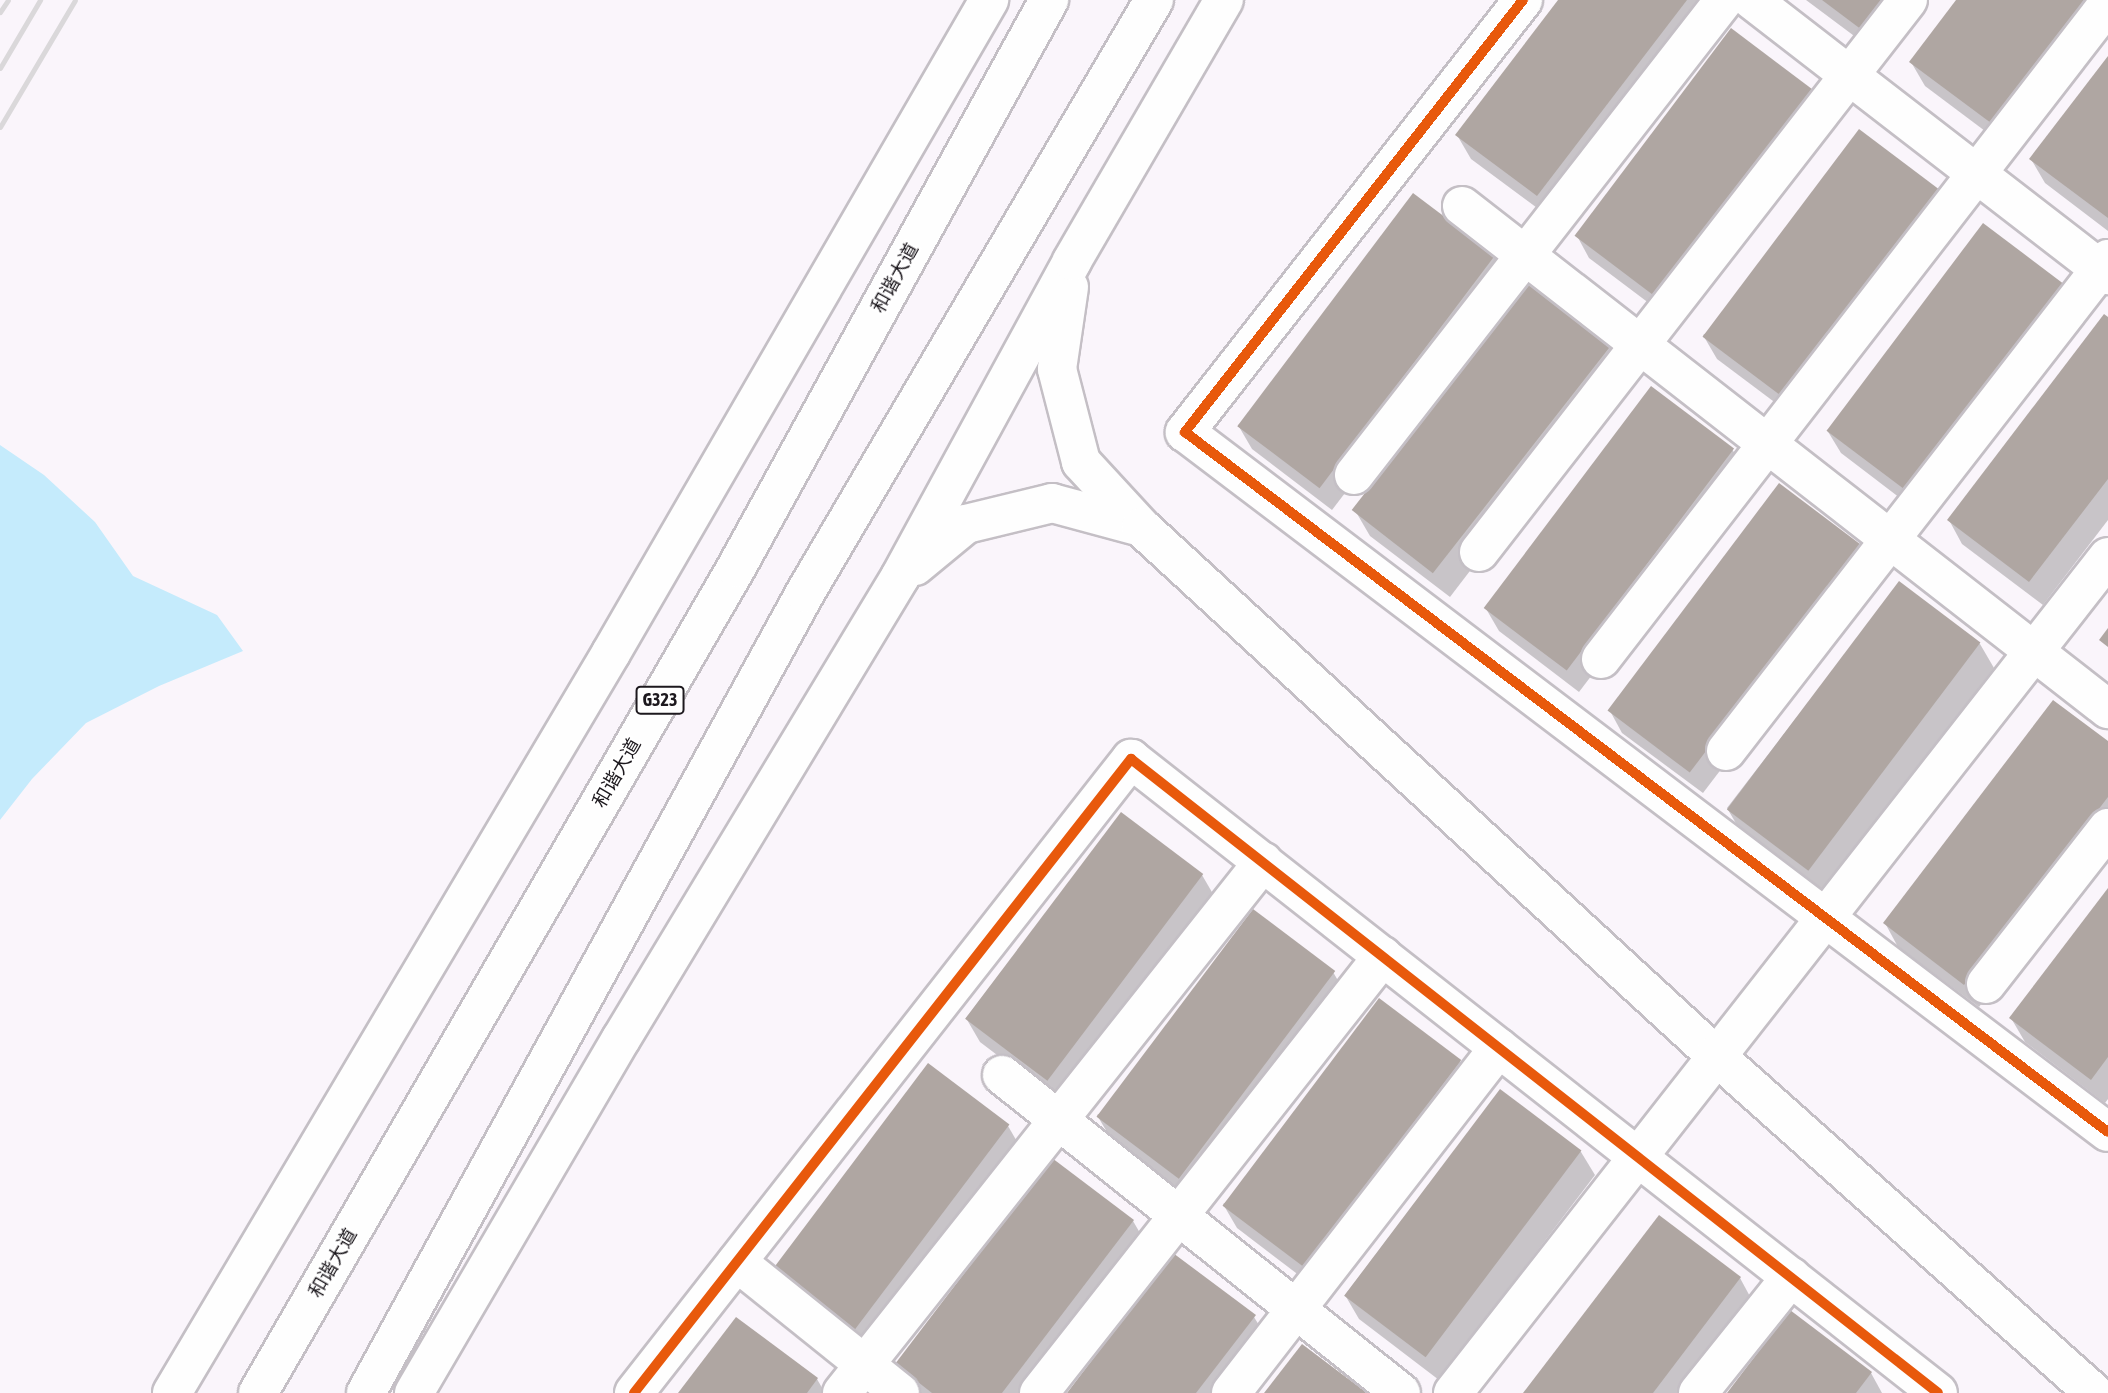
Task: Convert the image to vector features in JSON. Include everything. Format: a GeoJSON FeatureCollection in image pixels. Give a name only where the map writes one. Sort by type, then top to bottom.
{"type":"FeatureCollection","features":[{"type":"Feature","properties":{"kind":"main road"},"geometry":{"type":"LineString","coordinates":[[172,1393],[611,653],[989,0]]}},
{"type":"Feature","properties":{"kind":"main road","name":"和谐大道"},"geometry":{"type":"LineString","coordinates":[[258,1393],[736,568],[1049,0]]}},
{"type":"Feature","properties":{"kind":"main road"},"geometry":{"type":"LineString","coordinates":[[366,1393],[805,593],[1154,0]]}},
{"type":"Feature","properties":{"kind":"main road"},"geometry":{"type":"LineString","coordinates":[[414,1393],[621,1039],[900,577],[1072,261],[1224,0]]}},
{"type":"Feature","properties":{"kind":"main road"},"geometry":{"type":"LineString","coordinates":[[1523,0],[1185,432],[2108,1132]]}},
{"type":"Feature","properties":{"kind":"main road"},"geometry":{"type":"LineString","coordinates":[[1354,475],[1724,0]]}},
{"type":"Feature","properties":{"kind":"main road"},"geometry":{"type":"LineString","coordinates":[[1726,751],[2105,268],[1976,174],[1752,0]]}},
{"type":"Feature","properties":{"kind":"main road"},"geometry":{"type":"LineString","coordinates":[[1479,552],[1908,0]]}},
{"type":"Feature","properties":{"kind":"main road"},"geometry":{"type":"LineString","coordinates":[[1601,659],[2108,4]]}},
{"type":"Feature","properties":{"kind":"main road"},"geometry":{"type":"LineString","coordinates":[[1462,206],[2108,709]]}},
{"type":"Feature","properties":{"kind":"main road"},"geometry":{"type":"LineString","coordinates":[[1072,261],[1057,369],[1081,462],[1141,527],[1716,1055],[2094,1393]]}},
{"type":"Feature","properties":{"kind":"main road"},"geometry":{"type":"LineString","coordinates":[[900,577],[966,524],[1052,503],[1141,527]]}},
{"type":"Feature","properties":{"kind":"main road"},"geometry":{"type":"LineString","coordinates":[[1453,1393],[2108,557]]}},
{"type":"Feature","properties":{"kind":"main road"},"geometry":{"type":"LineString","coordinates":[[634,1393],[1131,758],[1791,1277],[1895,1380],[1938,1393]]}},
{"type":"Feature","properties":{"kind":"main road"},"geometry":{"type":"LineString","coordinates":[[1986,984],[2108,828]]}},
{"type":"Feature","properties":{"kind":"main road"},"geometry":{"type":"LineString","coordinates":[[853,1379],[1263,862]]}},
{"type":"Feature","properties":{"kind":"main road"},"geometry":{"type":"LineString","coordinates":[[1039,1393],[1383,956]]}},
{"type":"Feature","properties":{"kind":"main road"},"geometry":{"type":"LineString","coordinates":[[1231,1393],[1499,1048]]}},
{"type":"Feature","properties":{"kind":"main road"},"geometry":{"type":"LineString","coordinates":[[1002,1075],[1401,1393]]}},
{"type":"Feature","properties":{"kind":"main road"},"geometry":{"type":"LineString","coordinates":[[737,1262],[853,1379],[900,1393]]}},
{"type":"Feature","properties":{"kind":"main road"},"geometry":{"type":"LineString","coordinates":[[1698,1393],[1791,1277]]}},
{"type":"Feature","properties":{"kind":"water"},"geometry":{"type":"Polygon","coordinates":[[[0,445],[44,475],[95,522],[133,576],[217,615],[243,651],[159,686],[86,723],[32,779],[0,820],[0,445]]]}},
{"type":"Feature","properties":{"kind":"building"},"geometry":{"type":"Polygon","coordinates":[[[1558,0],[1687,0],[1537,196],[1455,135],[1558,0]]]}},
{"type":"Feature","properties":{"kind":"building"},"geometry":{"type":"Polygon","coordinates":[[[1822,0],[1886,0],[1862,30],[1822,0]]]}},
{"type":"Feature","properties":{"kind":"building"},"geometry":{"type":"Polygon","coordinates":[[[1956,0],[2085,0],[1991,123],[1909,62],[1956,0]]]}},
{"type":"Feature","properties":{"kind":"building"},"geometry":{"type":"Polygon","coordinates":[[[1731,28],[1813,90],[1657,298],[1575,236],[1731,28]]]}},
{"type":"Feature","properties":{"kind":"building"},"geometry":{"type":"Polygon","coordinates":[[[2108,56],[2108,218],[2029,159],[2108,56]]]}},
{"type":"Feature","properties":{"kind":"building"},"geometry":{"type":"Polygon","coordinates":[[[1859,129],[1941,191],[1785,399],[1703,337],[1859,129]]]}},
{"type":"Feature","properties":{"kind":"building"},"geometry":{"type":"Polygon","coordinates":[[[1413,193],[1495,255],[1320,488],[1237,426],[1413,193]]]}},
{"type":"Feature","properties":{"kind":"building"},"geometry":{"type":"Polygon","coordinates":[[[1983,223],[2064,284],[1908,492],[1827,431],[1983,223]]]}},
{"type":"Feature","properties":{"kind":"building"},"geometry":{"type":"Polygon","coordinates":[[[1529,283],[1610,346],[1433,573],[1352,510],[1529,283]]]}},
{"type":"Feature","properties":{"kind":"building"},"geometry":{"type":"Polygon","coordinates":[[[2104,314],[2108,317],[2108,479],[2029,582],[1947,520],[2104,314]]]}},
{"type":"Feature","properties":{"kind":"building"},"geometry":{"type":"Polygon","coordinates":[[[1651,386],[1734,449],[1567,671],[1484,608],[1651,386]]]}},
{"type":"Feature","properties":{"kind":"building"},"geometry":{"type":"Polygon","coordinates":[[[1779,483],[1861,545],[1690,773],[1607,711],[1779,483]]]}},
{"type":"Feature","properties":{"kind":"building"},"geometry":{"type":"Polygon","coordinates":[[[1899,581],[1980,642],[1808,871],[1727,809],[1899,581]]]}},
{"type":"Feature","properties":{"kind":"building"},"geometry":{"type":"Polygon","coordinates":[[[2108,628],[2108,647],[2099,640],[2108,628]]]}},
{"type":"Feature","properties":{"kind":"building"},"geometry":{"type":"Polygon","coordinates":[[[2053,700],[2108,741],[2108,797],[1964,985],[1883,923],[2053,700]]]}},
{"type":"Feature","properties":{"kind":"building"},"geometry":{"type":"Polygon","coordinates":[[[1121,812],[1203,874],[1047,1081],[965,1019],[1121,812]]]}},
{"type":"Feature","properties":{"kind":"building"},"geometry":{"type":"Polygon","coordinates":[[[2108,888],[2108,1057],[2091,1080],[2009,1018],[2108,888]]]}},
{"type":"Feature","properties":{"kind":"building"},"geometry":{"type":"Polygon","coordinates":[[[1253,909],[1335,971],[1179,1179],[1097,1117],[1253,909]]]}},
{"type":"Feature","properties":{"kind":"building"},"geometry":{"type":"Polygon","coordinates":[[[1379,998],[1461,1060],[1305,1268],[1223,1206],[1379,998]]]}},
{"type":"Feature","properties":{"kind":"building"},"geometry":{"type":"Polygon","coordinates":[[[928,1063],[1009,1124],[853,1332],[772,1271],[928,1063]]]}},
{"type":"Feature","properties":{"kind":"building"},"geometry":{"type":"Polygon","coordinates":[[[1500,1089],[1581,1150],[1426,1357],[1344,1296],[1500,1089]]]}},
{"type":"Feature","properties":{"kind":"building"},"geometry":{"type":"Polygon","coordinates":[[[1052,1158],[1134,1220],[1002,1393],[932,1393],[895,1364],[1052,1158]]]}},
{"type":"Feature","properties":{"kind":"building"},"geometry":{"type":"Polygon","coordinates":[[[1659,1215],[1741,1277],[1653,1393],[1523,1393],[1659,1215]]]}},
{"type":"Feature","properties":{"kind":"building"},"geometry":{"type":"Polygon","coordinates":[[[1173,1253],[1256,1315],[1196,1393],[1067,1393],[1173,1253]]]}},
{"type":"Feature","properties":{"kind":"building"},"geometry":{"type":"Polygon","coordinates":[[[1790,1310],[1872,1372],[1856,1393],[1727,1393],[1790,1310]]]}},
{"type":"Feature","properties":{"kind":"building"},"geometry":{"type":"Polygon","coordinates":[[[736,1317],[818,1378],[807,1393],[678,1393],[736,1317]]]}},
{"type":"Feature","properties":{"kind":"building"},"geometry":{"type":"Polygon","coordinates":[[[1302,1344],[1367,1393],[1264,1393],[1302,1344]]]}},
{"type":"Feature","properties":{"kind":"railway"},"geometry":{"type":"LineString","coordinates":[[0,12],[8,0]]}},
{"type":"Feature","properties":{"kind":"railway"},"geometry":{"type":"LineString","coordinates":[[0,68],[40,0]]}},
{"type":"Feature","properties":{"kind":"railway"},"geometry":{"type":"LineString","coordinates":[[0,127],[75,0]]}},
{"type":"Feature","properties":{"kind":"cycle path"},"geometry":{"type":"LineString","coordinates":[[1523,0],[1185,432],[2108,1132]]}},
{"type":"Feature","properties":{"kind":"cycle path"},"geometry":{"type":"LineString","coordinates":[[634,1393],[1131,759],[1938,1393]]}}]}
